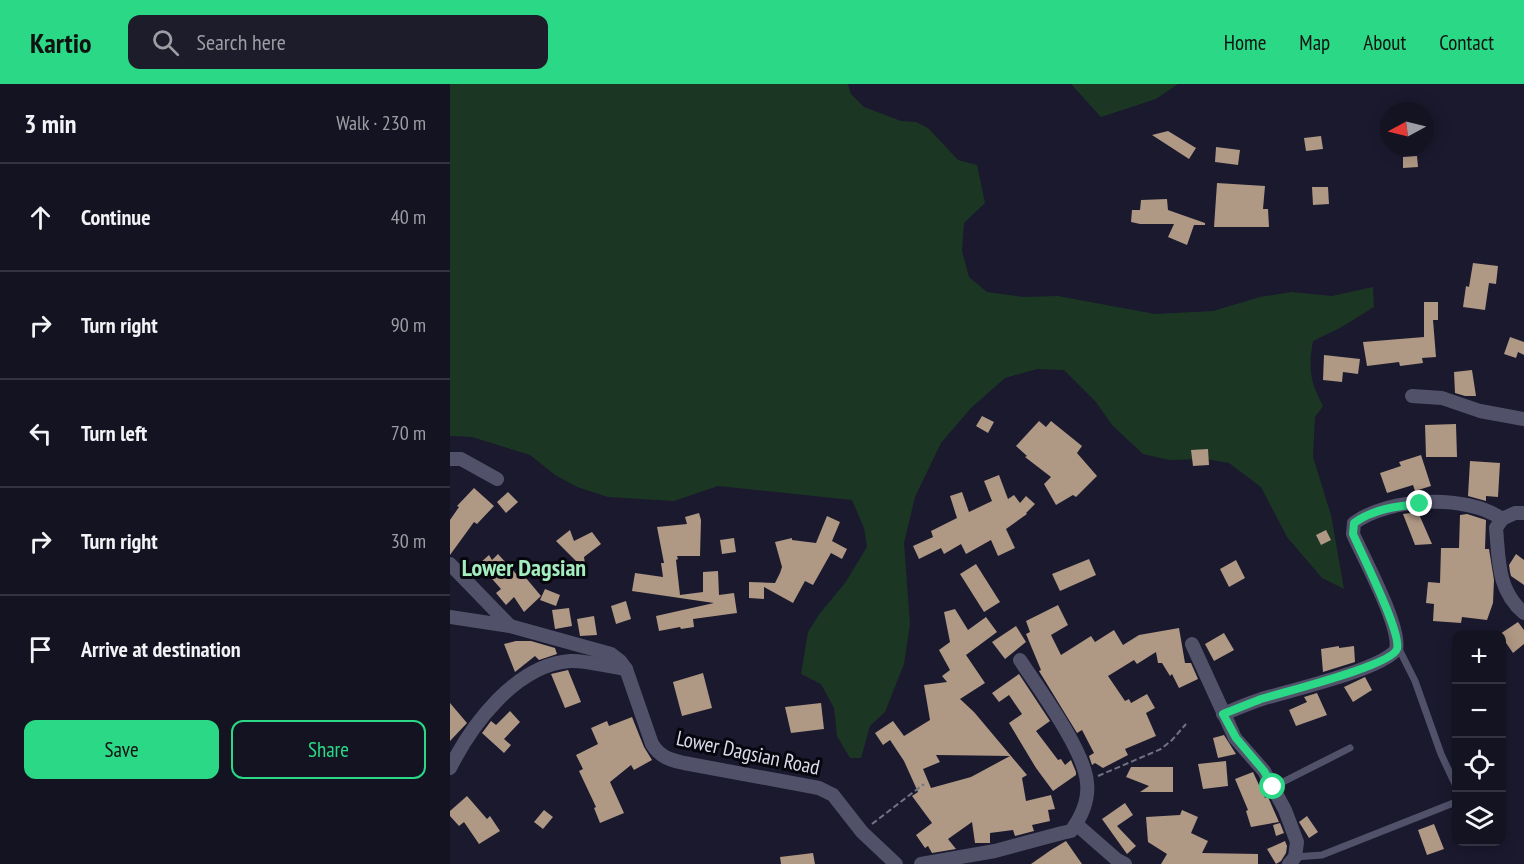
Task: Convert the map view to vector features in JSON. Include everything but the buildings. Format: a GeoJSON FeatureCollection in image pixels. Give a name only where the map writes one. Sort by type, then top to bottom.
{"type":"FeatureCollection","features":[{"type":"Feature","properties":{"kind":"street"},"geometry":{"type":"LineString","coordinates":[[1412,396],[1442,398],[1480,411],[1524,419]]}},
{"type":"Feature","properties":{"kind":"street"},"geometry":{"type":"LineString","coordinates":[[450,459],[461,459],[497,479]]}},
{"type":"Feature","properties":{"kind":"street"},"geometry":{"type":"LineString","coordinates":[[1223,714],[1261,699],[1352,672],[1391,656],[1398,646],[1390,617],[1353,534],[1354,523],[1361,518],[1392,507],[1440,502],[1467,504],[1489,510],[1502,519]]}},
{"type":"Feature","properties":{"kind":"street"},"geometry":{"type":"LineString","coordinates":[[1524,513],[1515,513],[1502,519],[1496,528],[1502,582],[1510,597],[1524,613]]}},
{"type":"Feature","properties":{"kind":"street"},"geometry":{"type":"LineString","coordinates":[[450,564],[510,626]]}},
{"type":"Feature","properties":{"kind":"street"},"geometry":{"type":"LineString","coordinates":[[450,616],[510,626],[611,654],[626,669]]}},
{"type":"Feature","properties":{"kind":"street"},"geometry":{"type":"LineString","coordinates":[[1192,644],[1236,738],[1264,771],[1294,831],[1297,842],[1292,861]]}},
{"type":"Feature","properties":{"kind":"street"},"geometry":{"type":"LineString","coordinates":[[921,864],[1030,843],[1071,831],[1076,824],[1088,792],[1084,768],[1058,717],[1020,660]]}},
{"type":"Feature","properties":{"kind":"street"},"geometry":{"type":"LineString","coordinates":[[450,768],[470,732],[487,710],[519,682],[545,668],[571,661],[626,669]]}},
{"type":"Feature","properties":{"kind":"street","name":"Lower Dagsian Road"},"geometry":{"type":"LineString","coordinates":[[626,669],[652,744],[657,752],[664,757],[684,763],[819,788],[833,795],[862,831],[896,864]]}},
{"type":"Feature","properties":{"kind":"street"},"geometry":{"type":"LineString","coordinates":[[1076,824],[1116,859],[1125,864]]}},
{"type":"Feature","properties":{"kind":"lane"},"geometry":{"type":"LineString","coordinates":[[1398,646],[1415,681],[1441,754],[1452,777]]}},
{"type":"Feature","properties":{"kind":"lane"},"geometry":{"type":"LineString","coordinates":[[1273,787],[1350,748]]}},
{"type":"Feature","properties":{"kind":"lane"},"geometry":{"type":"LineString","coordinates":[[1292,861],[1322,855],[1452,804]]}},
{"type":"Feature","properties":{"kind":"path"},"geometry":{"type":"LineString","coordinates":[[1087,781],[1161,748],[1172,740],[1186,724]]}},
{"type":"Feature","properties":{"kind":"path"},"geometry":{"type":"LineString","coordinates":[[862,831],[924,784]]}},
{"type":"Feature","properties":{"kind":"green space"},"geometry":{"type":"Polygon","coordinates":[[[450,84],[848,84],[851,94],[864,107],[901,121],[916,122],[928,128],[958,160],[977,165],[985,203],[964,223],[962,251],[969,277],[987,292],[1024,297],[1058,296],[1155,314],[1213,311],[1260,297],[1291,292],[1332,296],[1373,287],[1374,307],[1313,341],[1311,359],[1311,375],[1323,406],[1315,417],[1313,457],[1331,515],[1344,589],[1322,578],[1287,537],[1261,487],[1229,463],[1206,459],[1169,460],[1143,454],[1112,425],[1096,402],[1064,370],[1037,369],[1005,378],[971,408],[941,443],[915,497],[904,543],[910,624],[904,664],[885,712],[870,726],[861,758],[850,758],[837,736],[834,708],[821,684],[801,674],[808,632],[820,613],[845,583],[867,547],[864,528],[852,500],[718,486],[674,501],[608,497],[577,487],[555,475],[530,455],[472,437],[450,436],[450,84]]]}},
{"type":"Feature","properties":{"kind":"green space"},"geometry":{"type":"Polygon","coordinates":[[[1071,84],[1178,84],[1156,99],[1101,117],[1071,84]]]}},
{"type":"Feature","properties":{"kind":"district","name":"Lower Dagsian"},"geometry":{"type":"Point","coordinates":[524,568]}},
{"type":"Feature","properties":{"kind":"route"},"geometry":{"type":"LineString","coordinates":[[1273,787],[1264,771],[1236,738],[1223,714],[1261,699],[1352,672],[1383,660],[1394,653],[1398,646],[1390,617],[1353,534],[1354,523],[1361,518],[1392,507],[1420,504]]}}]}
